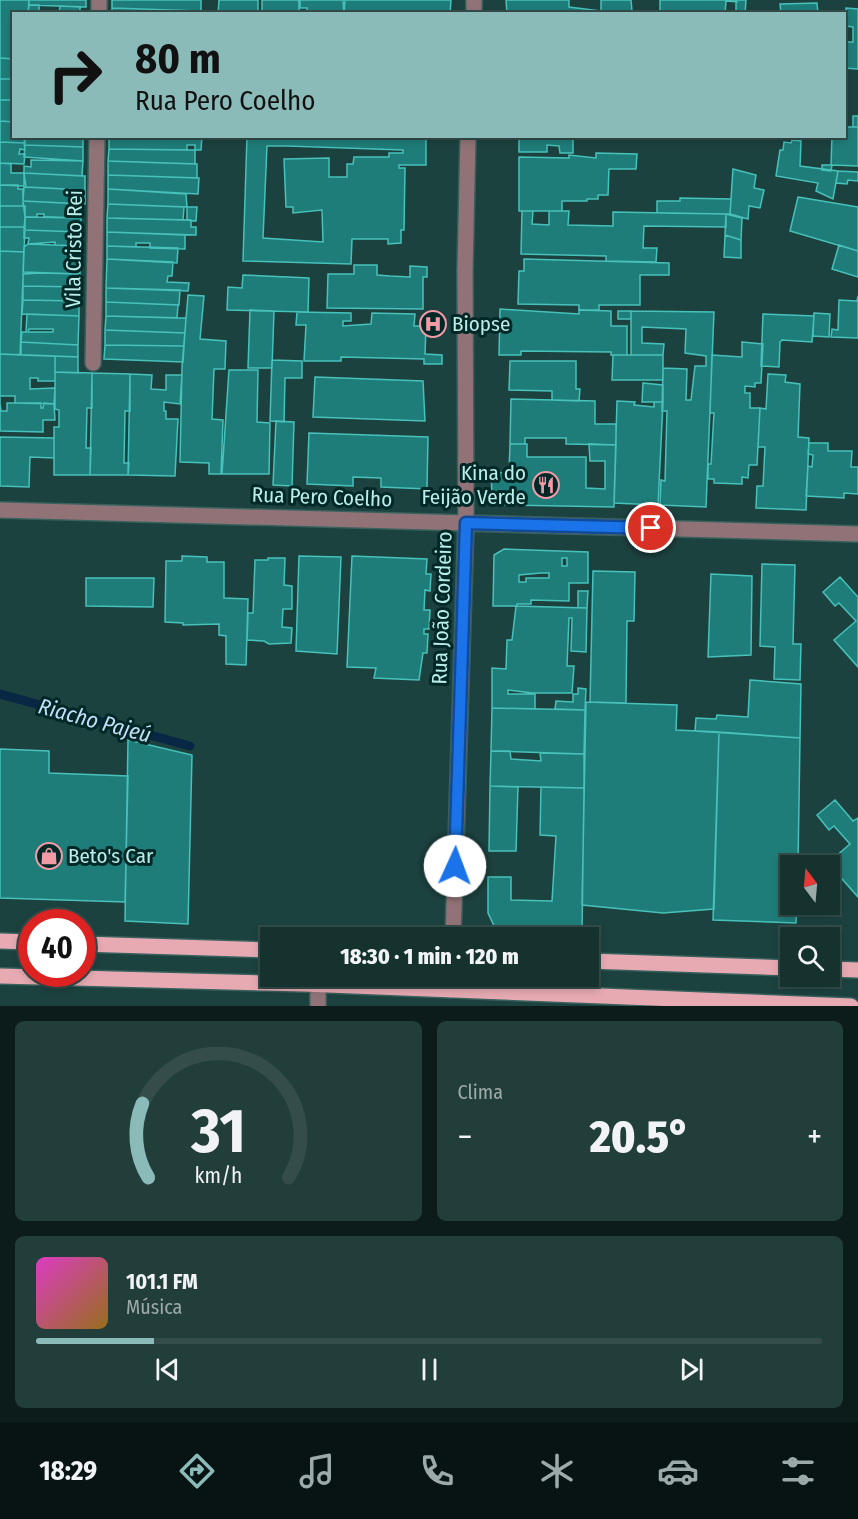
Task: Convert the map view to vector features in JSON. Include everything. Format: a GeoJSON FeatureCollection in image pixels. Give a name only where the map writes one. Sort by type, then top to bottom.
{"type":"FeatureCollection","features":[{"type":"Feature","properties":{"kind":"main road"},"geometry":{"type":"LineString","coordinates":[[0,941],[18,942]]}},
{"type":"Feature","properties":{"kind":"main road"},"geometry":{"type":"LineString","coordinates":[[96,944],[260,950]]}},
{"type":"Feature","properties":{"kind":"main road"},"geometry":{"type":"LineString","coordinates":[[599,961],[780,968]]}},
{"type":"Feature","properties":{"kind":"main road"},"geometry":{"type":"LineString","coordinates":[[840,969],[858,970]]}},
{"type":"Feature","properties":{"kind":"main road"},"geometry":{"type":"LineString","coordinates":[[0,976],[260,980]]}},
{"type":"Feature","properties":{"kind":"main road"},"geometry":{"type":"LineString","coordinates":[[521,987],[851,1006]]}},
{"type":"Feature","properties":{"kind":"street","name":"Vila Cristo Rei"},"geometry":{"type":"LineString","coordinates":[[93,363],[97,138]]}},
{"type":"Feature","properties":{"kind":"street","name":"Rua João Cordeiro"},"geometry":{"type":"LineString","coordinates":[[453,927],[466,523],[465,271],[468,138]]}},
{"type":"Feature","properties":{"kind":"street","name":"Rua Pero Coelho"},"geometry":{"type":"LineString","coordinates":[[0,510],[858,534]]}},
{"type":"Feature","properties":{"kind":"street"},"geometry":{"type":"LineString","coordinates":[[318,987],[318,1006]]}},
{"type":"Feature","properties":{"kind":"building"},"geometry":{"type":"Polygon","coordinates":[[[0,0],[29,0],[28,12],[12,12],[12,59],[0,58],[0,0]]]}},
{"type":"Feature","properties":{"kind":"building"},"geometry":{"type":"Polygon","coordinates":[[[29,0],[86,0],[86,7],[29,5],[29,0]]]}},
{"type":"Feature","properties":{"kind":"building"},"geometry":{"type":"Polygon","coordinates":[[[112,0],[201,0],[201,11],[112,8],[112,0]]]}},
{"type":"Feature","properties":{"kind":"building"},"geometry":{"type":"Polygon","coordinates":[[[219,0],[258,0],[258,12],[218,12],[219,0]]]}},
{"type":"Feature","properties":{"kind":"building"},"geometry":{"type":"Polygon","coordinates":[[[262,0],[299,0],[299,12],[262,12],[262,0]]]}},
{"type":"Feature","properties":{"kind":"building"},"geometry":{"type":"Polygon","coordinates":[[[300,0],[343,0],[344,12],[307,12],[307,8],[300,8],[300,0]]]}},
{"type":"Feature","properties":{"kind":"building"},"geometry":{"type":"Polygon","coordinates":[[[345,0],[451,0],[450,12],[344,12],[345,0]]]}},
{"type":"Feature","properties":{"kind":"building"},"geometry":{"type":"Polygon","coordinates":[[[506,0],[569,0],[569,7],[601,11],[601,0],[631,0],[632,11],[638,12],[507,12],[506,0]]]}},
{"type":"Feature","properties":{"kind":"building"},"geometry":{"type":"Polygon","coordinates":[[[660,0],[736,0],[737,2],[726,1],[725,12],[660,12],[660,0]]]}},
{"type":"Feature","properties":{"kind":"building"},"geometry":{"type":"Polygon","coordinates":[[[736,0],[746,0],[745,12],[736,12],[736,0]]]}},
{"type":"Feature","properties":{"kind":"building"},"geometry":{"type":"Polygon","coordinates":[[[817,3],[818,12],[781,12],[780,4],[817,3]]]}},
{"type":"Feature","properties":{"kind":"building"},"geometry":{"type":"Polygon","coordinates":[[[29,5],[39,5],[39,12],[28,12],[29,5]]]}},
{"type":"Feature","properties":{"kind":"building"},"geometry":{"type":"Polygon","coordinates":[[[60,6],[80,7],[80,12],[59,12],[60,6]]]}},
{"type":"Feature","properties":{"kind":"building"},"geometry":{"type":"Polygon","coordinates":[[[112,8],[200,11],[200,12],[112,12],[112,8]]]}},
{"type":"Feature","properties":{"kind":"building"},"geometry":{"type":"Polygon","coordinates":[[[846,8],[858,9],[858,69],[846,68],[846,42],[853,42],[853,27],[846,26],[846,8]]]}},
{"type":"Feature","properties":{"kind":"building"},"geometry":{"type":"Polygon","coordinates":[[[0,58],[12,59],[12,79],[0,79],[0,58]]]}},
{"type":"Feature","properties":{"kind":"building"},"geometry":{"type":"Polygon","coordinates":[[[0,79],[12,79],[12,100],[0,100],[0,79]]]}},
{"type":"Feature","properties":{"kind":"building"},"geometry":{"type":"Polygon","coordinates":[[[0,100],[12,100],[12,122],[0,121],[0,100]]]}},
{"type":"Feature","properties":{"kind":"building"},"geometry":{"type":"Polygon","coordinates":[[[853,116],[858,116],[858,127],[853,127],[853,116]]]}},
{"type":"Feature","properties":{"kind":"building"},"geometry":{"type":"Polygon","coordinates":[[[0,121],[12,122],[12,138],[25,138],[24,143],[0,142],[0,121]]]}},
{"type":"Feature","properties":{"kind":"building"},"geometry":{"type":"Polygon","coordinates":[[[846,127],[858,127],[858,166],[832,165],[831,171],[822,170],[822,165],[831,165],[832,138],[846,138],[846,127]]]}},
{"type":"Feature","properties":{"kind":"building"},"geometry":{"type":"Polygon","coordinates":[[[25,138],[83,138],[83,147],[25,145],[25,138]]]}},
{"type":"Feature","properties":{"kind":"building"},"geometry":{"type":"Polygon","coordinates":[[[109,138],[202,138],[201,150],[195,150],[195,145],[187,145],[187,150],[109,149],[109,138]]]}},
{"type":"Feature","properties":{"kind":"building"},"geometry":{"type":"Polygon","coordinates":[[[247,138],[426,138],[426,165],[399,165],[399,168],[405,168],[404,230],[401,230],[401,243],[388,244],[388,239],[352,239],[351,264],[243,261],[247,138]],[[267,146],[263,238],[323,242],[322,210],[293,213],[293,207],[286,207],[284,159],[329,158],[329,177],[347,177],[347,164],[353,164],[354,157],[389,157],[389,153],[403,153],[403,150],[267,146]]]}},
{"type":"Feature","properties":{"kind":"building"},"geometry":{"type":"Polygon","coordinates":[[[519,138],[573,138],[573,153],[560,153],[559,146],[547,145],[547,152],[519,152],[519,138]]]}},
{"type":"Feature","properties":{"kind":"building"},"geometry":{"type":"Polygon","coordinates":[[[792,140],[801,141],[800,166],[838,171],[833,199],[816,191],[818,183],[776,176],[780,150],[783,150],[784,142],[791,143],[792,140]]]}},
{"type":"Feature","properties":{"kind":"building"},"geometry":{"type":"Polygon","coordinates":[[[0,142],[24,143],[25,150],[20,149],[19,154],[25,154],[24,164],[0,163],[0,142]]]}},
{"type":"Feature","properties":{"kind":"building"},"geometry":{"type":"Polygon","coordinates":[[[25,145],[83,147],[83,161],[24,157],[25,145]]]}},
{"type":"Feature","properties":{"kind":"building"},"geometry":{"type":"Polygon","coordinates":[[[109,149],[195,150],[195,164],[108,161],[109,149]]]}},
{"type":"Feature","properties":{"kind":"building"},"geometry":{"type":"Polygon","coordinates":[[[596,153],[637,154],[636,169],[609,169],[608,195],[598,195],[598,199],[562,201],[562,211],[519,211],[519,157],[569,158],[569,155],[596,158],[596,153]]]}},
{"type":"Feature","properties":{"kind":"building"},"geometry":{"type":"Polygon","coordinates":[[[31,160],[83,161],[82,176],[24,173],[24,166],[31,167],[31,160]]]}},
{"type":"Feature","properties":{"kind":"building"},"geometry":{"type":"Polygon","coordinates":[[[108,161],[197,164],[197,178],[108,175],[108,161]]]}},
{"type":"Feature","properties":{"kind":"building"},"geometry":{"type":"Polygon","coordinates":[[[0,163],[11,164],[11,173],[24,173],[24,186],[0,185],[0,163]]]}},
{"type":"Feature","properties":{"kind":"building"},"geometry":{"type":"Polygon","coordinates":[[[733,169],[756,175],[754,188],[764,190],[760,208],[749,206],[748,219],[730,214],[733,169]]]}},
{"type":"Feature","properties":{"kind":"building"},"geometry":{"type":"Polygon","coordinates":[[[838,171],[858,172],[858,181],[848,180],[847,184],[836,183],[838,171]]]}},
{"type":"Feature","properties":{"kind":"building"},"geometry":{"type":"Polygon","coordinates":[[[24,173],[85,176],[85,190],[26,187],[24,173]]]}},
{"type":"Feature","properties":{"kind":"building"},"geometry":{"type":"Polygon","coordinates":[[[108,175],[199,178],[198,194],[108,189],[108,175]]]}},
{"type":"Feature","properties":{"kind":"building"},"geometry":{"type":"Polygon","coordinates":[[[0,185],[18,185],[18,189],[23,189],[23,206],[0,206],[0,185]]]}},
{"type":"Feature","properties":{"kind":"building"},"geometry":{"type":"Polygon","coordinates":[[[24,187],[85,190],[85,204],[23,201],[24,187]]]}},
{"type":"Feature","properties":{"kind":"building"},"geometry":{"type":"Polygon","coordinates":[[[108,189],[186,194],[187,207],[108,204],[108,189]]]}},
{"type":"Feature","properties":{"kind":"building"},"geometry":{"type":"Polygon","coordinates":[[[798,197],[858,207],[858,251],[790,231],[798,197]]]}},
{"type":"Feature","properties":{"kind":"building"},"geometry":{"type":"Polygon","coordinates":[[[680,198],[731,199],[730,214],[657,213],[657,201],[680,201],[680,198]]]}},
{"type":"Feature","properties":{"kind":"building"},"geometry":{"type":"Polygon","coordinates":[[[23,201],[82,204],[81,218],[44,217],[44,214],[37,214],[37,217],[25,217],[23,201]]]}},
{"type":"Feature","properties":{"kind":"building"},"geometry":{"type":"Polygon","coordinates":[[[108,204],[184,207],[183,220],[107,218],[108,204]]]}},
{"type":"Feature","properties":{"kind":"building"},"geometry":{"type":"Polygon","coordinates":[[[0,206],[25,206],[25,227],[0,227],[0,206]]]}},
{"type":"Feature","properties":{"kind":"building"},"geometry":{"type":"Polygon","coordinates":[[[187,207],[197,207],[196,221],[187,220],[187,207]]]}},
{"type":"Feature","properties":{"kind":"building"},"geometry":{"type":"Polygon","coordinates":[[[522,211],[533,211],[532,224],[549,225],[549,211],[569,211],[568,225],[613,226],[613,212],[726,214],[726,227],[644,226],[643,248],[657,248],[656,262],[606,261],[606,256],[521,254],[522,211]]]}},
{"type":"Feature","properties":{"kind":"building"},"geometry":{"type":"Polygon","coordinates":[[[726,214],[742,218],[741,240],[725,235],[726,214]]]}},
{"type":"Feature","properties":{"kind":"building"},"geometry":{"type":"Polygon","coordinates":[[[25,217],[81,218],[81,232],[24,230],[25,217]]]}},
{"type":"Feature","properties":{"kind":"building"},"geometry":{"type":"Polygon","coordinates":[[[107,218],[191,220],[191,227],[196,227],[196,235],[107,232],[107,218]]]}},
{"type":"Feature","properties":{"kind":"building"},"geometry":{"type":"Polygon","coordinates":[[[0,227],[25,227],[24,252],[0,251],[0,227]]]}},
{"type":"Feature","properties":{"kind":"building"},"geometry":{"type":"Polygon","coordinates":[[[24,230],[81,232],[80,246],[55,245],[55,242],[28,244],[29,238],[24,238],[24,230]]]}},
{"type":"Feature","properties":{"kind":"building"},"geometry":{"type":"Polygon","coordinates":[[[107,232],[185,235],[185,249],[150,248],[150,243],[136,243],[136,247],[107,246],[107,232]]]}},
{"type":"Feature","properties":{"kind":"building"},"geometry":{"type":"Polygon","coordinates":[[[725,235],[741,240],[741,258],[724,257],[725,235]]]}},
{"type":"Feature","properties":{"kind":"building"},"geometry":{"type":"Polygon","coordinates":[[[28,244],[80,246],[80,274],[23,272],[24,247],[28,244]]]}},
{"type":"Feature","properties":{"kind":"building"},"geometry":{"type":"Polygon","coordinates":[[[839,245],[858,251],[858,277],[832,269],[839,245]]]}},
{"type":"Feature","properties":{"kind":"building"},"geometry":{"type":"Polygon","coordinates":[[[107,246],[178,248],[177,263],[107,259],[107,246]]]}},
{"type":"Feature","properties":{"kind":"building"},"geometry":{"type":"Polygon","coordinates":[[[0,251],[24,252],[20,355],[0,354],[0,251]]]}},
{"type":"Feature","properties":{"kind":"building"},"geometry":{"type":"Polygon","coordinates":[[[107,259],[173,262],[172,276],[168,276],[167,282],[189,283],[188,291],[106,288],[107,259]]]}},
{"type":"Feature","properties":{"kind":"building"},"geometry":{"type":"Polygon","coordinates":[[[524,259],[669,263],[669,275],[640,275],[640,305],[599,305],[599,310],[579,310],[579,305],[518,304],[519,271],[524,271],[524,259]]]}},
{"type":"Feature","properties":{"kind":"building"},"geometry":{"type":"Polygon","coordinates":[[[354,265],[377,265],[377,275],[410,277],[410,266],[427,267],[427,277],[423,277],[423,309],[327,308],[328,274],[354,274],[354,265]]]}},
{"type":"Feature","properties":{"kind":"building"},"geometry":{"type":"Polygon","coordinates":[[[23,274],[80,274],[80,287],[23,286],[23,274]]]}},
{"type":"Feature","properties":{"kind":"building"},"geometry":{"type":"Polygon","coordinates":[[[243,275],[309,278],[308,312],[227,310],[228,287],[242,288],[243,275]]]}},
{"type":"Feature","properties":{"kind":"building"},"geometry":{"type":"Polygon","coordinates":[[[23,286],[80,287],[79,301],[23,300],[23,286]]]}},
{"type":"Feature","properties":{"kind":"building"},"geometry":{"type":"Polygon","coordinates":[[[106,288],[180,290],[179,305],[106,302],[106,288]]]}},
{"type":"Feature","properties":{"kind":"building"},"geometry":{"type":"Polygon","coordinates":[[[188,295],[204,296],[200,339],[226,341],[225,369],[214,369],[212,419],[223,420],[221,474],[209,474],[209,463],[180,462],[182,367],[188,295]]]}},
{"type":"Feature","properties":{"kind":"building"},"geometry":{"type":"Polygon","coordinates":[[[858,296],[858,338],[831,337],[832,329],[838,330],[839,300],[857,301],[858,296]]]}},
{"type":"Feature","properties":{"kind":"building"},"geometry":{"type":"Polygon","coordinates":[[[23,300],[79,301],[79,316],[22,314],[23,300]]]}},
{"type":"Feature","properties":{"kind":"building"},"geometry":{"type":"Polygon","coordinates":[[[106,302],[178,305],[177,318],[106,316],[106,302]]]}},
{"type":"Feature","properties":{"kind":"building"},"geometry":{"type":"Polygon","coordinates":[[[500,309],[579,314],[579,310],[611,311],[611,326],[627,326],[627,355],[611,355],[611,352],[521,351],[521,355],[499,355],[500,309]]]}},
{"type":"Feature","properties":{"kind":"building"},"geometry":{"type":"Polygon","coordinates":[[[250,310],[274,311],[272,368],[248,368],[250,310]]]}},
{"type":"Feature","properties":{"kind":"building"},"geometry":{"type":"Polygon","coordinates":[[[618,311],[631,311],[631,319],[618,319],[618,311]]]}},
{"type":"Feature","properties":{"kind":"building"},"geometry":{"type":"Polygon","coordinates":[[[631,311],[714,312],[706,507],[660,505],[661,480],[665,481],[667,411],[662,411],[663,368],[687,369],[686,400],[691,400],[695,366],[706,366],[706,356],[685,353],[686,329],[642,327],[642,343],[664,344],[663,355],[631,355],[631,311]]]}},
{"type":"Feature","properties":{"kind":"building"},"geometry":{"type":"Polygon","coordinates":[[[297,312],[351,313],[351,321],[343,321],[343,326],[371,324],[372,313],[415,314],[414,326],[426,326],[425,354],[442,355],[442,364],[424,364],[424,359],[341,357],[341,361],[304,361],[306,325],[296,325],[297,312]]]}},
{"type":"Feature","properties":{"kind":"building"},"geometry":{"type":"Polygon","coordinates":[[[814,313],[830,314],[829,337],[813,336],[814,313]]]}},
{"type":"Feature","properties":{"kind":"building"},"geometry":{"type":"Polygon","coordinates":[[[27,314],[79,316],[78,345],[21,342],[22,332],[26,332],[27,314]],[[29,329],[28,332],[53,332],[53,329],[29,329]]]}},
{"type":"Feature","properties":{"kind":"building"},"geometry":{"type":"Polygon","coordinates":[[[763,314],[814,316],[812,342],[782,340],[779,367],[761,366],[763,314]]]}},
{"type":"Feature","properties":{"kind":"building"},"geometry":{"type":"Polygon","coordinates":[[[106,316],[186,318],[185,333],[105,330],[106,316]]]}},
{"type":"Feature","properties":{"kind":"building"},"geometry":{"type":"Polygon","coordinates":[[[105,330],[185,333],[184,346],[105,345],[105,330]]]}},
{"type":"Feature","properties":{"kind":"building"},"geometry":{"type":"Polygon","coordinates":[[[21,342],[78,345],[78,357],[21,355],[21,342]]]}},
{"type":"Feature","properties":{"kind":"building"},"geometry":{"type":"Polygon","coordinates":[[[742,342],[763,344],[761,383],[755,383],[755,387],[745,386],[745,393],[750,393],[750,408],[760,408],[757,465],[749,465],[748,478],[742,477],[742,484],[714,483],[714,479],[708,479],[714,413],[710,413],[712,355],[742,357],[742,342]]]}},
{"type":"Feature","properties":{"kind":"building"},"geometry":{"type":"Polygon","coordinates":[[[105,345],[184,346],[183,362],[104,359],[105,345]]]}},
{"type":"Feature","properties":{"kind":"building"},"geometry":{"type":"Polygon","coordinates":[[[0,354],[55,356],[55,381],[38,381],[38,378],[30,378],[30,389],[55,388],[54,404],[15,403],[15,396],[0,396],[0,354]]]}},
{"type":"Feature","properties":{"kind":"building"},"geometry":{"type":"Polygon","coordinates":[[[613,355],[663,355],[663,380],[612,380],[613,355]]]}},
{"type":"Feature","properties":{"kind":"building"},"geometry":{"type":"Polygon","coordinates":[[[55,356],[78,357],[78,373],[55,372],[55,356]]]}},
{"type":"Feature","properties":{"kind":"building"},"geometry":{"type":"Polygon","coordinates":[[[272,360],[302,361],[302,378],[285,378],[284,422],[270,421],[272,360]]]}},
{"type":"Feature","properties":{"kind":"building"},"geometry":{"type":"Polygon","coordinates":[[[510,361],[576,361],[576,389],[580,389],[579,401],[552,400],[552,391],[509,390],[510,361]]]}},
{"type":"Feature","properties":{"kind":"building"},"geometry":{"type":"Polygon","coordinates":[[[229,370],[258,370],[257,422],[270,423],[269,474],[222,474],[229,370]]]}},
{"type":"Feature","properties":{"kind":"building"},"geometry":{"type":"Polygon","coordinates":[[[55,372],[92,373],[92,408],[87,408],[86,448],[91,448],[90,475],[54,475],[54,427],[59,427],[59,410],[55,409],[55,372]]]}},
{"type":"Feature","properties":{"kind":"building"},"geometry":{"type":"Polygon","coordinates":[[[92,373],[130,374],[130,411],[125,411],[124,463],[129,463],[128,475],[90,475],[92,373]]]}},
{"type":"Feature","properties":{"kind":"building"},"geometry":{"type":"Polygon","coordinates":[[[130,374],[152,375],[151,389],[166,390],[166,375],[182,375],[180,404],[164,402],[166,419],[178,419],[175,476],[128,475],[130,374]]]}},
{"type":"Feature","properties":{"kind":"building"},"geometry":{"type":"Polygon","coordinates":[[[768,374],[786,375],[785,382],[800,384],[798,437],[809,438],[806,510],[756,508],[757,486],[763,486],[765,447],[758,447],[760,408],[766,409],[768,374]]]}},
{"type":"Feature","properties":{"kind":"building"},"geometry":{"type":"Polygon","coordinates":[[[315,377],[423,381],[425,421],[313,417],[315,377]]]}},
{"type":"Feature","properties":{"kind":"building"},"geometry":{"type":"Polygon","coordinates":[[[643,383],[663,385],[663,402],[642,402],[643,383]]]}},
{"type":"Feature","properties":{"kind":"building"},"geometry":{"type":"Polygon","coordinates":[[[511,399],[595,401],[595,424],[616,424],[616,445],[566,444],[566,438],[525,438],[525,444],[510,444],[511,399]]]}},
{"type":"Feature","properties":{"kind":"building"},"geometry":{"type":"Polygon","coordinates":[[[617,401],[635,402],[634,405],[654,407],[654,402],[663,402],[658,505],[614,503],[617,401]]]}},
{"type":"Feature","properties":{"kind":"building"},"geometry":{"type":"Polygon","coordinates":[[[0,403],[1,411],[7,411],[7,403],[41,403],[41,408],[44,403],[54,404],[55,420],[43,420],[43,432],[0,431],[0,403]]]}},
{"type":"Feature","properties":{"kind":"building"},"geometry":{"type":"Polygon","coordinates":[[[276,421],[294,422],[292,486],[273,485],[276,421]]]}},
{"type":"Feature","properties":{"kind":"building"},"geometry":{"type":"Polygon","coordinates":[[[309,433],[428,437],[427,489],[381,487],[381,478],[353,477],[353,486],[307,484],[309,433]]]}},
{"type":"Feature","properties":{"kind":"building"},"geometry":{"type":"Polygon","coordinates":[[[0,437],[54,438],[54,458],[30,457],[29,487],[0,486],[0,437]]]}},
{"type":"Feature","properties":{"kind":"building"},"geometry":{"type":"Polygon","coordinates":[[[809,443],[828,443],[828,451],[852,451],[851,467],[858,467],[858,494],[844,493],[844,498],[806,496],[808,466],[812,467],[813,455],[808,454],[809,443]]]}},
{"type":"Feature","properties":{"kind":"building"},"geometry":{"type":"Polygon","coordinates":[[[510,444],[527,444],[527,457],[586,457],[586,488],[605,489],[605,461],[590,461],[589,444],[616,445],[614,507],[505,505],[492,494],[491,472],[509,473],[510,444]]]}},
{"type":"Feature","properties":{"kind":"building"},"geometry":{"type":"Polygon","coordinates":[[[504,549],[588,552],[588,583],[569,583],[569,601],[531,600],[531,604],[493,606],[494,555],[504,549]],[[562,558],[562,566],[567,566],[567,558],[562,558]],[[549,573],[519,575],[519,582],[526,582],[526,578],[549,578],[549,573]]]}},
{"type":"Feature","properties":{"kind":"building"},"geometry":{"type":"Polygon","coordinates":[[[182,556],[207,557],[207,562],[224,562],[224,598],[248,599],[246,665],[226,664],[226,636],[219,635],[219,624],[183,625],[183,623],[165,622],[166,561],[182,561],[182,556]]]}},
{"type":"Feature","properties":{"kind":"building"},"geometry":{"type":"Polygon","coordinates":[[[299,556],[341,557],[337,654],[296,651],[299,556]]]}},
{"type":"Feature","properties":{"kind":"building"},"geometry":{"type":"Polygon","coordinates":[[[352,556],[427,559],[426,574],[431,574],[430,591],[425,590],[424,610],[430,610],[429,629],[424,629],[424,634],[428,634],[427,653],[423,653],[419,680],[374,678],[376,668],[347,667],[352,556]]]}},
{"type":"Feature","properties":{"kind":"building"},"geometry":{"type":"Polygon","coordinates":[[[268,558],[285,558],[284,585],[292,586],[292,609],[283,609],[282,627],[292,628],[291,643],[269,644],[264,641],[247,640],[248,613],[253,613],[255,560],[268,560],[268,558]]]}},
{"type":"Feature","properties":{"kind":"building"},"geometry":{"type":"Polygon","coordinates":[[[762,564],[795,565],[793,644],[801,644],[800,680],[774,679],[775,647],[760,646],[762,564]]]}},
{"type":"Feature","properties":{"kind":"building"},"geometry":{"type":"Polygon","coordinates":[[[593,571],[635,572],[634,621],[627,621],[626,703],[590,702],[593,571]]]}},
{"type":"Feature","properties":{"kind":"building"},"geometry":{"type":"Polygon","coordinates":[[[711,574],[752,576],[751,655],[708,657],[711,574]]]}},
{"type":"Feature","properties":{"kind":"building"},"geometry":{"type":"Polygon","coordinates":[[[840,577],[858,597],[858,667],[834,640],[856,621],[839,603],[835,606],[823,592],[840,577]]]}},
{"type":"Feature","properties":{"kind":"building"},"geometry":{"type":"Polygon","coordinates":[[[86,578],[154,578],[153,607],[86,606],[86,578]]]}},
{"type":"Feature","properties":{"kind":"building"},"geometry":{"type":"Polygon","coordinates":[[[578,591],[588,591],[587,608],[578,608],[578,591]]]}},
{"type":"Feature","properties":{"kind":"building"},"geometry":{"type":"Polygon","coordinates":[[[516,606],[587,608],[586,652],[571,651],[572,618],[569,618],[567,666],[574,666],[572,693],[532,693],[508,690],[508,694],[535,694],[535,709],[492,708],[492,668],[506,669],[507,640],[512,640],[516,606]]]}},
{"type":"Feature","properties":{"kind":"building"},"geometry":{"type":"Polygon","coordinates":[[[750,680],[801,684],[800,738],[695,731],[696,718],[716,719],[717,715],[748,717],[750,680]]]}},
{"type":"Feature","properties":{"kind":"building"},"geometry":{"type":"Polygon","coordinates":[[[578,688],[586,689],[585,710],[555,709],[556,701],[573,702],[573,694],[578,694],[578,688]]]}},
{"type":"Feature","properties":{"kind":"building"},"geometry":{"type":"Polygon","coordinates":[[[586,702],[677,705],[676,730],[719,732],[714,909],[663,913],[582,905],[586,702]]]}},
{"type":"Feature","properties":{"kind":"building"},"geometry":{"type":"Polygon","coordinates":[[[492,708],[585,710],[584,754],[491,751],[492,708]]]}},
{"type":"Feature","properties":{"kind":"building"},"geometry":{"type":"Polygon","coordinates":[[[719,732],[800,738],[798,855],[780,855],[780,915],[796,915],[796,923],[713,920],[719,732]]]}},
{"type":"Feature","properties":{"kind":"building"},"geometry":{"type":"Polygon","coordinates":[[[128,740],[192,755],[188,924],[125,921],[128,740]]]}},
{"type":"Feature","properties":{"kind":"building"},"geometry":{"type":"Polygon","coordinates":[[[0,749],[49,751],[49,773],[128,776],[125,902],[0,898],[0,749]]]}},
{"type":"Feature","properties":{"kind":"building"},"geometry":{"type":"Polygon","coordinates":[[[491,751],[510,751],[511,759],[541,761],[540,753],[584,754],[584,788],[490,786],[491,751]]]}},
{"type":"Feature","properties":{"kind":"building"},"geometry":{"type":"Polygon","coordinates":[[[490,786],[518,787],[516,851],[489,851],[490,786]]]}},
{"type":"Feature","properties":{"kind":"building"},"geometry":{"type":"Polygon","coordinates":[[[541,787],[584,788],[582,927],[495,927],[488,913],[488,877],[511,877],[511,900],[552,901],[556,836],[540,835],[541,787]]]}},
{"type":"Feature","properties":{"kind":"building"},"geometry":{"type":"Polygon","coordinates":[[[835,800],[853,821],[858,818],[858,897],[840,877],[840,855],[837,855],[850,844],[834,826],[829,830],[817,815],[835,800]]]}},
{"type":"Feature","properties":{"kind":"waterway","name":"Riacho Pajeú"},"geometry":{"type":"LineString","coordinates":[[0,694],[190,746]]}},
{"type":"Feature","properties":{"kind":"place","name":"Biopse"},"geometry":{"type":"Point","coordinates":[433,324]}},
{"type":"Feature","properties":{"kind":"place","name":"Kina do Feijão Verde"},"geometry":{"type":"Point","coordinates":[546,485]}},
{"type":"Feature","properties":{"kind":"place","name":"Beto's Car"},"geometry":{"type":"Point","coordinates":[49,856]}},
{"type":"Feature","properties":{"kind":"route"},"geometry":{"type":"LineString","coordinates":[[455,866],[466,523],[651,528]]}}]}
